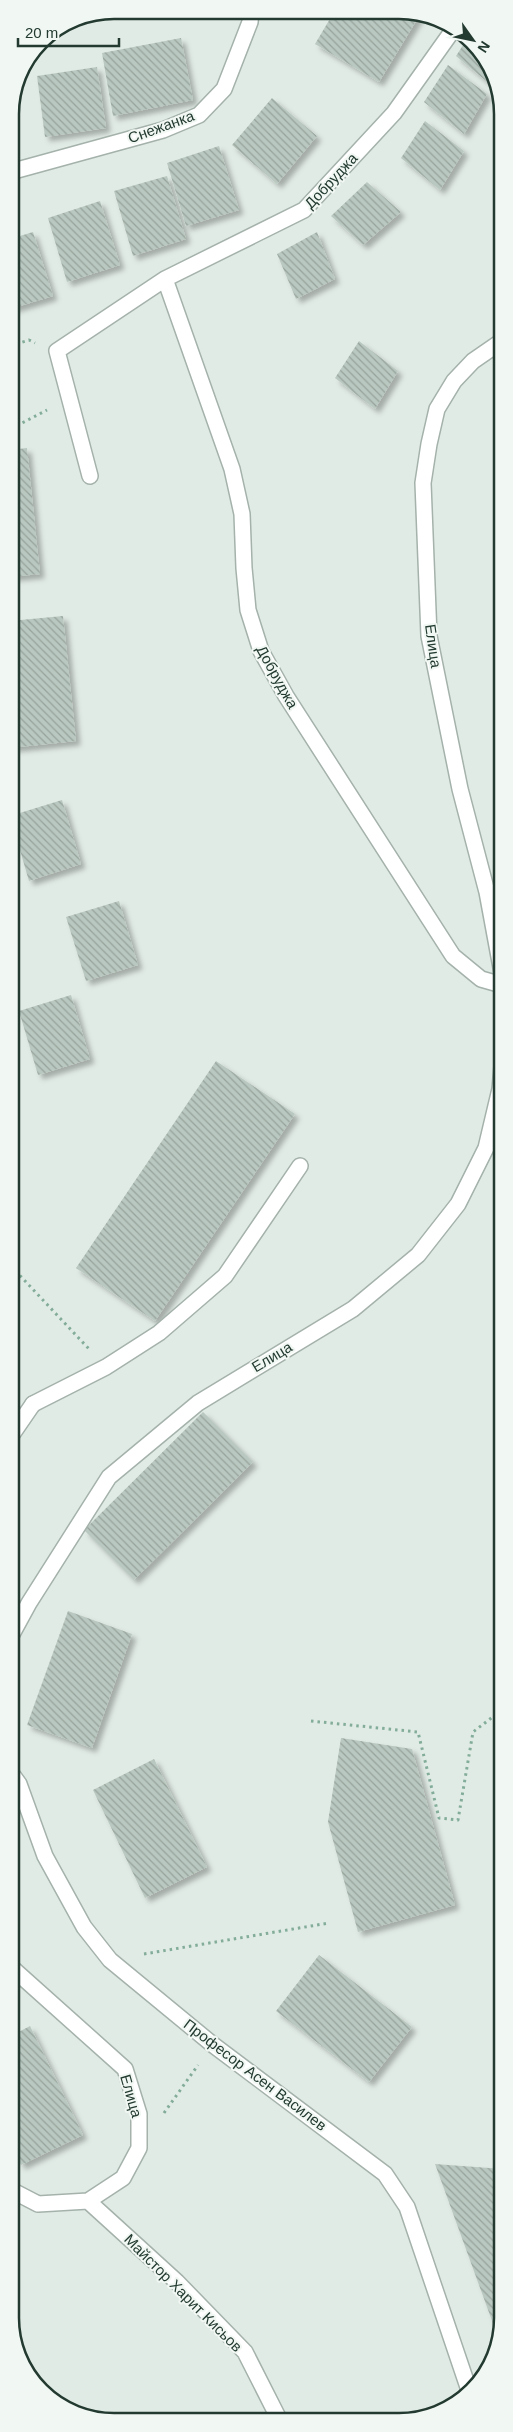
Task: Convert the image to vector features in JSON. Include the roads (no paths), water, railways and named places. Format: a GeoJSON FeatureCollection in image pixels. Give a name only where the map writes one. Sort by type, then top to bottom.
{"type":"FeatureCollection","features":[{"type":"Feature","properties":{"kind":"street","name":"Снежанка"},"geometry":{"type":"LineString","coordinates":[[19,170],[163,130],[198,115],[224,89],[250,19]]}},
{"type":"Feature","properties":{"kind":"street","name":"Добруджа"},"geometry":{"type":"LineString","coordinates":[[90,476],[57,351],[166,279],[304,210],[394,113],[448,37]]}},
{"type":"Feature","properties":{"kind":"street","name":"Добруджа"},"geometry":{"type":"LineString","coordinates":[[166,279],[232,469],[242,514],[248,610],[260,651],[286,696],[453,956],[481,979],[494,983]]}},
{"type":"Feature","properties":{"kind":"street","name":"Елица"},"geometry":{"type":"LineString","coordinates":[[494,346],[473,361],[460,374],[438,409],[429,444],[423,483],[429,636],[460,789],[487,892],[494,930]]}},
{"type":"Feature","properties":{"kind":"street","name":"Елица"},"geometry":{"type":"LineString","coordinates":[[19,1621],[109,1477],[198,1403],[353,1310],[418,1255],[458,1204],[486,1148],[494,1114]]}},
{"type":"Feature","properties":{"kind":"street"},"geometry":{"type":"LineString","coordinates":[[19,1424],[33,1404],[106,1367],[159,1333],[225,1276],[300,1166]]}},
{"type":"Feature","properties":{"kind":"street","name":"Професор Асен Василев"},"geometry":{"type":"LineString","coordinates":[[19,1784],[45,1856],[84,1927],[110,1960],[212,2044],[385,2174],[407,2207],[467,2384]]}},
{"type":"Feature","properties":{"kind":"street","name":"Елица"},"geometry":{"type":"LineString","coordinates":[[19,1974],[125,2069],[139,2114],[139,2148],[123,2178],[88,2201],[38,2204],[19,2194]]}},
{"type":"Feature","properties":{"kind":"street","name":"Майстор Харит Кисьов"},"geometry":{"type":"LineString","coordinates":[[88,2201],[177,2282],[245,2352],[276,2413]]}}]}
